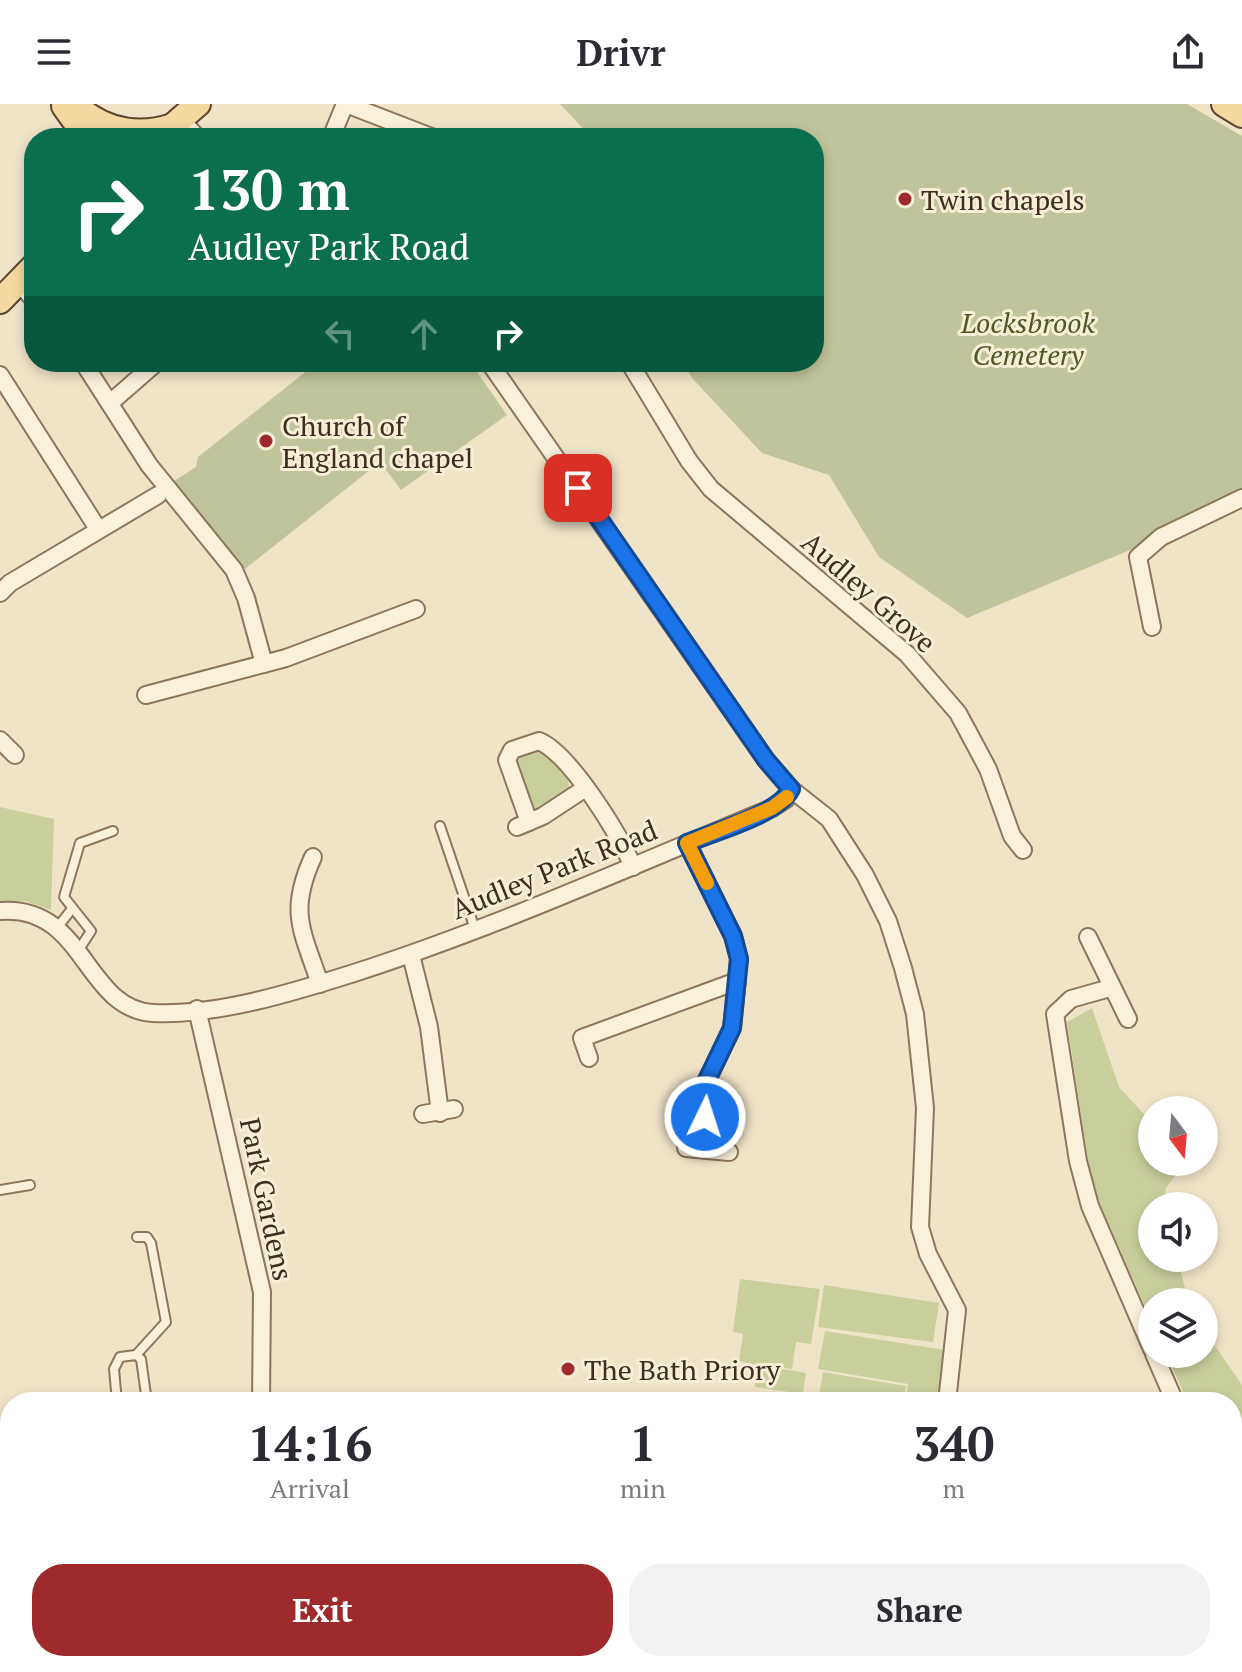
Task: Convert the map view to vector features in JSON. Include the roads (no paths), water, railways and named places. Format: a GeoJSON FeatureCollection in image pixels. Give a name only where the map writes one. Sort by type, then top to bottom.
{"type":"FeatureCollection","features":[{"type":"Feature","properties":{"kind":"main road"},"geometry":{"type":"LineString","coordinates":[[62,104],[80,128]]}},
{"type":"Feature","properties":{"kind":"main road"},"geometry":{"type":"LineString","coordinates":[[74,104],[100,123],[114,128]]}},
{"type":"Feature","properties":{"kind":"main road"},"geometry":{"type":"LineString","coordinates":[[1224,104],[1242,115]]}},
{"type":"Feature","properties":{"kind":"main road"},"geometry":{"type":"LineString","coordinates":[[156,128],[181,117]]}},
{"type":"Feature","properties":{"kind":"main road"},"geometry":{"type":"LineString","coordinates":[[0,301],[24,286]]}},
{"type":"Feature","properties":{"kind":"street"},"geometry":{"type":"LineString","coordinates":[[335,128],[345,104],[408,128]]}},
{"type":"Feature","properties":{"kind":"street"},"geometry":{"type":"LineString","coordinates":[[90,372],[164,493],[234,570],[246,598],[264,664]]}},
{"type":"Feature","properties":{"kind":"street"},"geometry":{"type":"LineString","coordinates":[[110,403],[146,372]]}},
{"type":"Feature","properties":{"kind":"street"},"geometry":{"type":"LineString","coordinates":[[496,372],[766,760],[791,789],[829,819],[865,875],[888,921],[912,1003],[925,1108],[920,1227],[928,1254],[957,1310],[948,1392]]}},
{"type":"Feature","properties":{"kind":"street","name":"Audley Grove"},"geometry":{"type":"LineString","coordinates":[[635,372],[711,489],[907,654],[958,713],[988,769],[1012,836],[1023,850]]}},
{"type":"Feature","properties":{"kind":"street"},"geometry":{"type":"LineString","coordinates":[[0,375],[98,529]]}},
{"type":"Feature","properties":{"kind":"street"},"geometry":{"type":"LineString","coordinates":[[0,593],[98,529],[164,493]]}},
{"type":"Feature","properties":{"kind":"street"},"geometry":{"type":"LineString","coordinates":[[1152,627],[1138,557],[1161,537],[1242,498]]}},
{"type":"Feature","properties":{"kind":"street"},"geometry":{"type":"LineString","coordinates":[[146,695],[264,664],[416,609]]}},
{"type":"Feature","properties":{"kind":"street"},"geometry":{"type":"LineString","coordinates":[[0,740],[15,755]]}},
{"type":"Feature","properties":{"kind":"street"},"geometry":{"type":"LineString","coordinates":[[584,789],[523,825],[507,760],[512,750],[539,741],[549,745],[584,789],[619,833],[633,867]]}},
{"type":"Feature","properties":{"kind":"street","name":"Audley Park Road"},"geometry":{"type":"LineString","coordinates":[[0,911],[35,913],[57,928],[118,1000],[139,1012],[197,1009],[260,1000],[411,955],[633,867],[772,808],[786,799],[791,789]]}},
{"type":"Feature","properties":{"kind":"street"},"geometry":{"type":"LineString","coordinates":[[686,1148],[721,1150],[705,1117],[707,1080],[732,1028],[739,959],[733,936],[687,843]]}},
{"type":"Feature","properties":{"kind":"street"},"geometry":{"type":"LineString","coordinates":[[313,857],[300,887],[297,910],[320,984]]}},
{"type":"Feature","properties":{"kind":"street"},"geometry":{"type":"LineString","coordinates":[[1088,937],[1110,988],[1128,1019]]}},
{"type":"Feature","properties":{"kind":"street"},"geometry":{"type":"LineString","coordinates":[[411,955],[429,1027],[439,1112]]}},
{"type":"Feature","properties":{"kind":"street"},"geometry":{"type":"LineString","coordinates":[[589,1058],[582,1038],[737,981]]}},
{"type":"Feature","properties":{"kind":"street"},"geometry":{"type":"LineString","coordinates":[[1110,988],[1071,999],[1055,1014],[1078,1161],[1090,1206],[1138,1317]]}},
{"type":"Feature","properties":{"kind":"street","name":"Park Gardens"},"geometry":{"type":"LineString","coordinates":[[197,1009],[262,1292],[261,1392]]}},
{"type":"Feature","properties":{"kind":"street"},"geometry":{"type":"LineString","coordinates":[[1160,1368],[1171,1392]]}},
{"type":"Feature","properties":{"kind":"lane"},"geometry":{"type":"LineString","coordinates":[[440,826],[475,929]]}},
{"type":"Feature","properties":{"kind":"lane"},"geometry":{"type":"LineString","coordinates":[[78,952],[91,931],[71,910],[64,890],[80,843],[113,831]]}},
{"type":"Feature","properties":{"kind":"lane"},"geometry":{"type":"LineString","coordinates":[[57,928],[71,910]]}},
{"type":"Feature","properties":{"kind":"lane"},"geometry":{"type":"LineString","coordinates":[[0,1190],[30,1185]]}},
{"type":"Feature","properties":{"kind":"lane"},"geometry":{"type":"LineString","coordinates":[[116,1392],[115,1362],[120,1357],[136,1355],[166,1322],[151,1243],[147,1237],[137,1237]]}},
{"type":"Feature","properties":{"kind":"lane"},"geometry":{"type":"LineString","coordinates":[[136,1355],[144,1366],[146,1392]]}},
{"type":"Feature","properties":{"kind":"place","name":"Twin chapels"},"geometry":{"type":"Point","coordinates":[905,199]}},
{"type":"Feature","properties":{"kind":"place","name":"Church of England chapel"},"geometry":{"type":"Point","coordinates":[266,441]}},
{"type":"Feature","properties":{"kind":"place","name":"The Bath Priory"},"geometry":{"type":"Point","coordinates":[568,1369]}},
{"type":"Feature","properties":{"kind":"park label","name":"Locksbrook Cemetery"},"geometry":{"type":"Point","coordinates":[1028,338]}}]}
